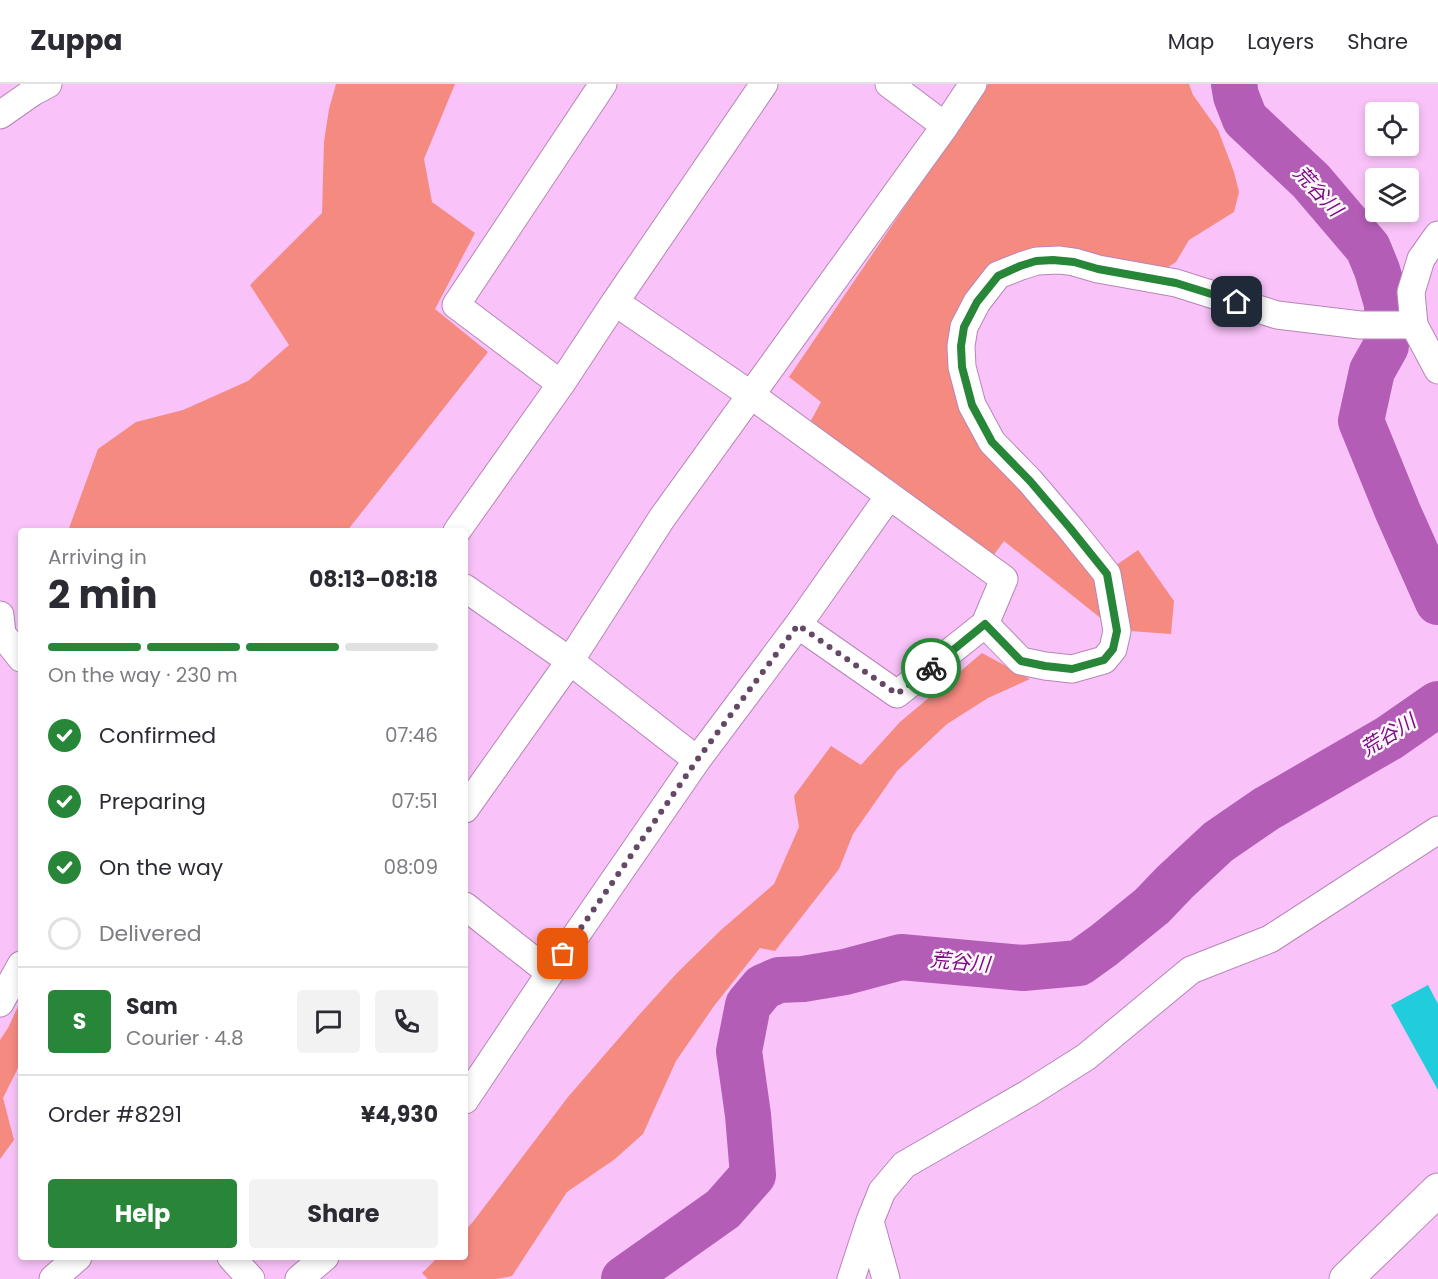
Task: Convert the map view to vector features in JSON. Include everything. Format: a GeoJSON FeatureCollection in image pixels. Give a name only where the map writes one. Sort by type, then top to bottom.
{"type":"FeatureCollection","features":[{"type":"Feature","properties":{"kind":"main road"},"geometry":{"type":"LineString","coordinates":[[1346,1279],[1438,1190]]}},
{"type":"Feature","properties":{"kind":"street"},"geometry":{"type":"LineString","coordinates":[[0,115],[48,84]]}},
{"type":"Feature","properties":{"kind":"street"},"geometry":{"type":"LineString","coordinates":[[561,384],[456,305],[603,84]]}},
{"type":"Feature","properties":{"kind":"street"},"geometry":{"type":"LineString","coordinates":[[459,528],[561,384],[764,84]]}},
{"type":"Feature","properties":{"kind":"street"},"geometry":{"type":"LineString","coordinates":[[889,84],[945,126]]}},
{"type":"Feature","properties":{"kind":"street"},"geometry":{"type":"LineString","coordinates":[[468,805],[570,661],[662,518],[973,84]]}},
{"type":"Feature","properties":{"kind":"street"},"geometry":{"type":"LineString","coordinates":[[1438,235],[1420,259],[1411,292],[1414,325],[1438,370]]}},
{"type":"Feature","properties":{"kind":"street"},"geometry":{"type":"LineString","coordinates":[[985,624],[1021,661],[1072,669],[1104,660],[1113,649],[1117,631],[1107,574],[1030,481],[992,442],[972,405],[962,367],[961,346],[964,327],[977,302],[998,276],[1036,261],[1060,260],[1176,283],[1277,315],[1360,325],[1414,325]]}},
{"type":"Feature","properties":{"kind":"street"},"geometry":{"type":"LineString","coordinates":[[615,302],[751,395],[1004,579],[985,624],[897,694],[798,625]]}},
{"type":"Feature","properties":{"kind":"street"},"geometry":{"type":"LineString","coordinates":[[468,1096],[697,760],[798,625],[889,496]]}},
{"type":"Feature","properties":{"kind":"street"},"geometry":{"type":"LineString","coordinates":[[468,590],[570,661],[697,760]]}},
{"type":"Feature","properties":{"kind":"street"},"geometry":{"type":"LineString","coordinates":[[0,615],[2,634],[18,654]]}},
{"type":"Feature","properties":{"kind":"street"},"geometry":{"type":"LineString","coordinates":[[851,1279],[882,1191],[904,1166],[1086,1057],[1191,970],[1270,939],[1438,830]]}},
{"type":"Feature","properties":{"kind":"street"},"geometry":{"type":"LineString","coordinates":[[468,908],[550,973]]}},
{"type":"Feature","properties":{"kind":"street"},"geometry":{"type":"LineString","coordinates":[[0,1004],[18,971]]}},
{"type":"Feature","properties":{"kind":"street"},"geometry":{"type":"LineString","coordinates":[[870,1221],[886,1279]]}},
{"type":"Feature","properties":{"kind":"street"},"geometry":{"type":"LineString","coordinates":[[53,1279],[75,1260]]}},
{"type":"Feature","properties":{"kind":"street"},"geometry":{"type":"LineString","coordinates":[[234,1260],[251,1279]]}},
{"type":"Feature","properties":{"kind":"street"},"geometry":{"type":"LineString","coordinates":[[298,1279],[322,1260]]}},
{"type":"Feature","properties":{"kind":"shaded area"},"geometry":{"type":"Polygon","coordinates":[[[336,84],[455,84],[424,159],[432,202],[475,233],[435,309],[488,352],[349,528],[69,528],[98,449],[136,422],[183,410],[248,381],[289,345],[250,285],[322,213],[324,142],[336,84]]]}},
{"type":"Feature","properties":{"kind":"shaded area"},"geometry":{"type":"Polygon","coordinates":[[[988,84],[1189,84],[1193,95],[1218,130],[1239,192],[1234,212],[1189,240],[1176,262],[1159,273],[1014,262],[955,361],[1097,579],[1108,624],[1004,541],[990,560],[807,428],[821,402],[789,377],[988,84]]]}},
{"type":"Feature","properties":{"kind":"shaded area"},"geometry":{"type":"Polygon","coordinates":[[[1138,550],[1174,601],[1171,634],[1130,631],[1115,566],[1138,550]]]}},
{"type":"Feature","properties":{"kind":"shaded area"},"geometry":{"type":"Polygon","coordinates":[[[982,653],[1030,679],[988,698],[947,724],[897,771],[853,834],[839,869],[775,951],[760,948],[714,1006],[676,1061],[643,1134],[615,1159],[567,1192],[512,1276],[496,1279],[428,1279],[422,1273],[435,1260],[468,1260],[468,1227],[568,1097],[677,973],[721,930],[774,884],[799,827],[794,796],[831,746],[861,765],[900,722],[982,653]]]}},
{"type":"Feature","properties":{"kind":"shaded area"},"geometry":{"type":"Polygon","coordinates":[[[18,1006],[18,1068],[3,1098],[14,1140],[0,1159],[0,1040],[18,1006]]]}},
{"type":"Feature","properties":{"kind":"building"},"geometry":{"type":"Polygon","coordinates":[[[1428,985],[1438,1004],[1438,1090],[1391,1005],[1428,985]]]}},
{"type":"Feature","properties":{"kind":"waterway","name":"荒谷川"},"geometry":{"type":"LineString","coordinates":[[1234,84],[1245,119],[1311,181],[1368,248],[1377,270],[1387,309]]}},
{"type":"Feature","properties":{"kind":"waterway","name":"荒谷川"},"geometry":{"type":"LineString","coordinates":[[1386,341],[1386,346],[1372,371],[1361,421],[1438,602]]}},
{"type":"Feature","properties":{"kind":"waterway","name":"荒谷川"},"geometry":{"type":"LineString","coordinates":[[624,1279],[723,1209],[753,1175],[739,1051],[748,1005],[763,987],[779,980],[803,979],[845,972],[901,957],[1023,968],[1079,963],[1152,906],[1218,842],[1266,809],[1389,738],[1438,704]]}},
{"type":"Feature","properties":{"kind":"way so far"},"geometry":{"type":"LineString","coordinates":[[563,954],[697,760],[798,625],[897,694],[931,668]]}},
{"type":"Feature","properties":{"kind":"route"},"geometry":{"type":"LineString","coordinates":[[931,668],[985,624],[1021,661],[1072,669],[1104,660],[1113,649],[1117,631],[1107,574],[1030,481],[992,442],[972,405],[962,367],[961,346],[964,327],[977,302],[998,276],[1036,261],[1060,260],[1176,283],[1237,302]]}}]}
